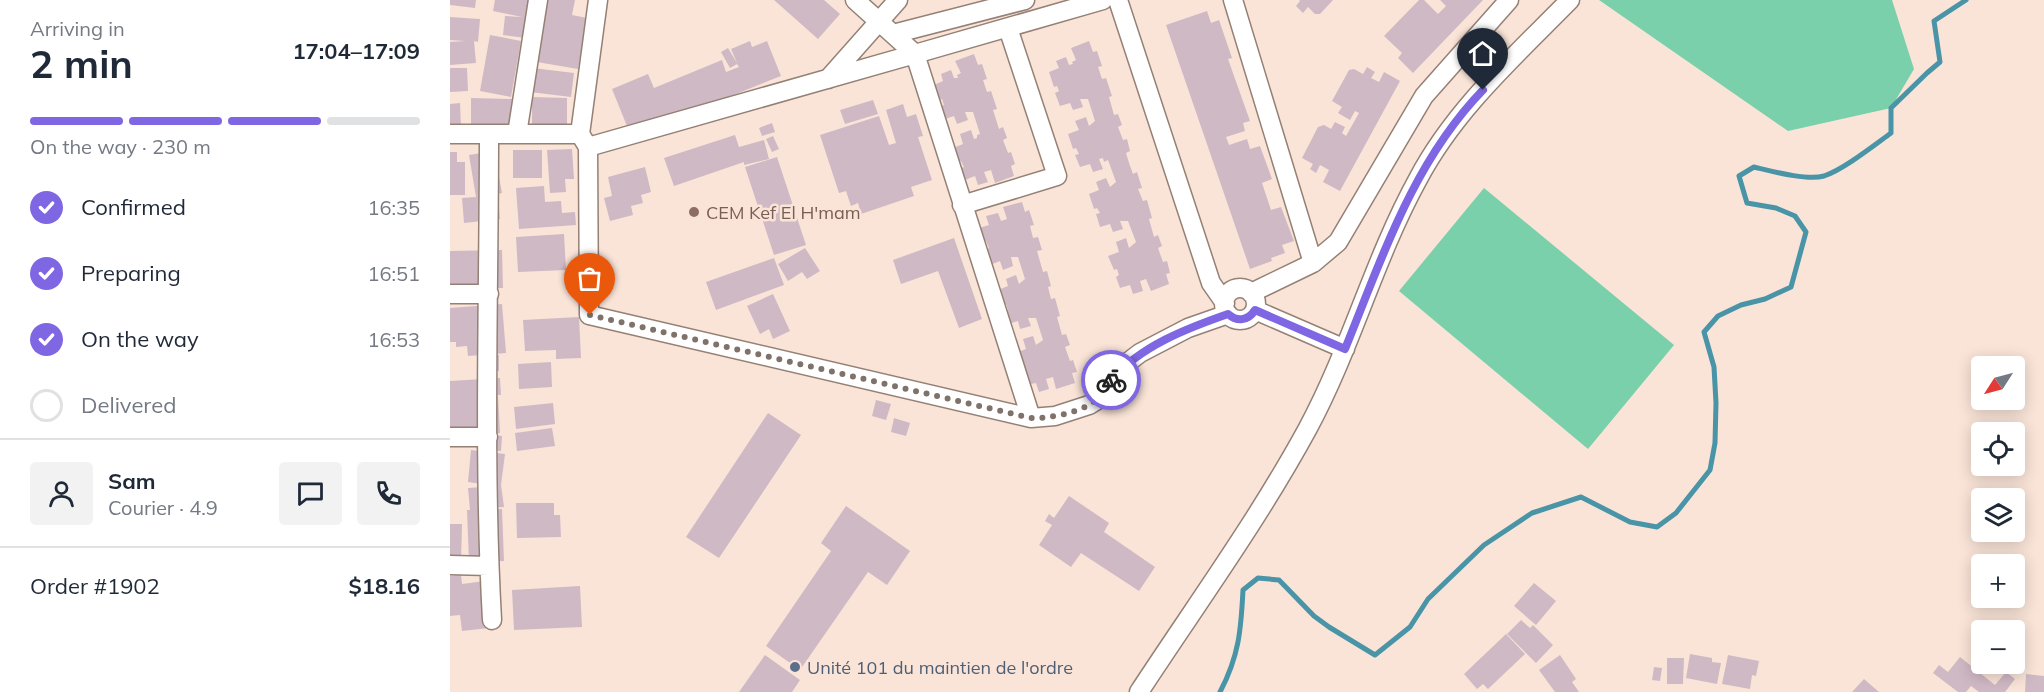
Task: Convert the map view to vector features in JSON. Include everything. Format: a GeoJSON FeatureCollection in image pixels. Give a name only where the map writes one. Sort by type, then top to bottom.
{"type":"FeatureCollection","features":[{"type":"Feature","properties":{"kind":"street"},"geometry":{"type":"LineString","coordinates":[[517,134],[538,0]]}},
{"type":"Feature","properties":{"kind":"street"},"geometry":{"type":"LineString","coordinates":[[598,0],[584,140],[590,315],[1031,418],[1055,416],[1089,405],[1097,399],[1123,366],[1140,354],[1226,308]]}},
{"type":"Feature","properties":{"kind":"street"},"geometry":{"type":"LineString","coordinates":[[855,0],[915,54],[1031,418]]}},
{"type":"Feature","properties":{"kind":"street"},"geometry":{"type":"LineString","coordinates":[[828,79],[898,0]]}},
{"type":"Feature","properties":{"kind":"street"},"geometry":{"type":"LineString","coordinates":[[893,34],[1025,0]]}},
{"type":"Feature","properties":{"kind":"street"},"geometry":{"type":"LineString","coordinates":[[450,134],[517,134],[584,140],[828,79],[1103,0]]}},
{"type":"Feature","properties":{"kind":"street"},"geometry":{"type":"LineString","coordinates":[[1118,0],[1211,284],[1226,308],[1237,320],[1252,315],[1253,301]]}},
{"type":"Feature","properties":{"kind":"street"},"geometry":{"type":"LineString","coordinates":[[1233,0],[1313,263]]}},
{"type":"Feature","properties":{"kind":"street"},"geometry":{"type":"LineString","coordinates":[[1253,301],[1313,263],[1338,242],[1424,96],[1509,0]]}},
{"type":"Feature","properties":{"kind":"street"},"geometry":{"type":"LineString","coordinates":[[1139,692],[1255,518],[1309,428],[1345,349],[1390,237],[1418,178],[1452,125],[1468,105],[1570,0]]}},
{"type":"Feature","properties":{"kind":"street"},"geometry":{"type":"LineString","coordinates":[[962,205],[1057,176],[1008,28]]}},
{"type":"Feature","properties":{"kind":"street"},"geometry":{"type":"LineString","coordinates":[[489,134],[488,437],[489,566],[492,620]]}},
{"type":"Feature","properties":{"kind":"street"},"geometry":{"type":"LineString","coordinates":[[1226,308],[1226,298],[1233,290],[1243,288],[1253,301],[1345,349]]}},
{"type":"Feature","properties":{"kind":"street"},"geometry":{"type":"LineString","coordinates":[[450,294],[489,294]]}},
{"type":"Feature","properties":{"kind":"street"},"geometry":{"type":"LineString","coordinates":[[450,437],[488,437]]}},
{"type":"Feature","properties":{"kind":"street"},"geometry":{"type":"LineString","coordinates":[[450,565],[489,566]]}},
{"type":"Feature","properties":{"kind":"green space"},"geometry":{"type":"Polygon","coordinates":[[[1599,0],[1892,0],[1914,69],[1891,108],[1788,131],[1599,0]]]}},
{"type":"Feature","properties":{"kind":"green space"},"geometry":{"type":"Polygon","coordinates":[[[1484,188],[1674,345],[1588,449],[1399,291],[1484,188]]]}},
{"type":"Feature","properties":{"kind":"building"},"geometry":{"type":"Polygon","coordinates":[[[450,0],[476,0],[475,8],[450,5],[450,0]]]}},
{"type":"Feature","properties":{"kind":"building"},"geometry":{"type":"Polygon","coordinates":[[[495,0],[534,0],[526,38],[503,35],[505,16],[522,17],[493,11],[495,0]]]}},
{"type":"Feature","properties":{"kind":"building"},"geometry":{"type":"Polygon","coordinates":[[[548,0],[575,0],[572,15],[587,18],[578,69],[537,62],[548,0]]]}},
{"type":"Feature","properties":{"kind":"building"},"geometry":{"type":"Polygon","coordinates":[[[774,0],[824,0],[840,14],[818,39],[774,0]]]}},
{"type":"Feature","properties":{"kind":"building"},"geometry":{"type":"Polygon","coordinates":[[[1299,0],[1333,0],[1320,14],[1315,14],[1308,7],[1303,13],[1296,6],[1299,0]]]}},
{"type":"Feature","properties":{"kind":"building"},"geometry":{"type":"Polygon","coordinates":[[[1419,0],[1424,0],[1438,14],[1446,6],[1440,0],[1483,0],[1413,73],[1398,58],[1402,53],[1384,36],[1419,0]]]}},
{"type":"Feature","properties":{"kind":"building"},"geometry":{"type":"Polygon","coordinates":[[[1207,11],[1211,23],[1219,20],[1232,58],[1228,59],[1250,121],[1243,123],[1245,131],[1226,137],[1229,145],[1247,139],[1250,149],[1260,146],[1272,179],[1262,183],[1271,210],[1281,207],[1294,241],[1282,245],[1285,253],[1271,258],[1272,261],[1250,269],[1166,25],[1207,11]]]}},
{"type":"Feature","properties":{"kind":"building"},"geometry":{"type":"Polygon","coordinates":[[[450,17],[480,19],[478,42],[474,41],[476,63],[450,65],[450,42],[465,41],[450,40],[450,17]]]}},
{"type":"Feature","properties":{"kind":"building"},"geometry":{"type":"Polygon","coordinates":[[[490,35],[521,41],[511,97],[480,91],[490,35]]]}},
{"type":"Feature","properties":{"kind":"building"},"geometry":{"type":"Polygon","coordinates":[[[750,41],[752,47],[767,41],[781,76],[631,136],[612,89],[648,74],[654,88],[722,60],[726,72],[739,67],[737,64],[730,68],[721,52],[728,48],[737,63],[731,49],[750,41]]]}},
{"type":"Feature","properties":{"kind":"building"},"geometry":{"type":"Polygon","coordinates":[[[1089,41],[1093,52],[1097,51],[1102,66],[1098,67],[1102,79],[1106,78],[1112,96],[1109,97],[1114,115],[1118,114],[1122,125],[1118,127],[1123,140],[1127,139],[1130,151],[1126,153],[1129,163],[1133,174],[1137,172],[1142,188],[1138,189],[1143,201],[1147,200],[1154,237],[1158,235],[1162,246],[1158,248],[1163,262],[1167,261],[1170,273],[1166,274],[1169,284],[1151,291],[1146,279],[1140,281],[1143,291],[1133,294],[1130,285],[1120,288],[1116,277],[1119,275],[1117,269],[1114,270],[1108,256],[1119,252],[1116,242],[1126,238],[1129,248],[1136,242],[1128,221],[1120,221],[1123,229],[1113,232],[1110,224],[1100,227],[1096,214],[1100,213],[1097,208],[1094,209],[1089,194],[1099,190],[1096,182],[1106,178],[1110,187],[1116,182],[1108,160],[1104,162],[1103,158],[1099,159],[1103,169],[1093,172],[1090,164],[1080,167],[1075,155],[1079,154],[1076,148],[1073,149],[1068,134],[1079,130],[1075,121],[1086,117],[1089,126],[1095,121],[1088,99],[1080,99],[1083,107],[1073,110],[1070,103],[1060,106],[1055,93],[1059,91],[1057,86],[1054,87],[1049,72],[1059,68],[1056,61],[1066,57],[1069,65],[1073,64],[1072,62],[1076,60],[1071,48],[1089,41]]]}},
{"type":"Feature","properties":{"kind":"building"},"geometry":{"type":"Polygon","coordinates":[[[974,54],[978,65],[982,64],[987,79],[983,80],[987,92],[991,91],[997,109],[993,110],[999,129],[1003,127],[1007,138],[1003,140],[1015,164],[1011,166],[1014,176],[995,183],[991,170],[984,172],[988,182],[978,185],[975,176],[965,180],[960,168],[964,167],[961,161],[958,162],[953,148],[963,144],[960,134],[971,130],[974,139],[980,134],[973,112],[965,112],[968,120],[957,124],[954,116],[945,119],[940,106],[944,105],[942,99],[938,100],[934,85],[943,81],[941,74],[951,70],[954,78],[958,78],[957,75],[961,73],[955,61],[974,54]]]}},
{"type":"Feature","properties":{"kind":"building"},"geometry":{"type":"Polygon","coordinates":[[[1367,67],[1375,72],[1371,78],[1379,82],[1384,72],[1400,81],[1340,191],[1323,182],[1329,170],[1320,165],[1316,173],[1310,169],[1313,164],[1302,158],[1318,127],[1324,125],[1331,129],[1335,122],[1345,127],[1342,133],[1346,136],[1359,113],[1355,111],[1350,120],[1338,113],[1342,107],[1332,101],[1349,70],[1354,69],[1363,74],[1367,67]]]}},
{"type":"Feature","properties":{"kind":"building"},"geometry":{"type":"Polygon","coordinates":[[[450,68],[467,68],[468,91],[450,92],[450,68]]]}},
{"type":"Feature","properties":{"kind":"building"},"geometry":{"type":"Polygon","coordinates":[[[533,68],[574,73],[571,97],[530,92],[533,68]]]}},
{"type":"Feature","properties":{"kind":"building"},"geometry":{"type":"Polygon","coordinates":[[[532,97],[567,98],[567,130],[532,129],[532,97]]]}},
{"type":"Feature","properties":{"kind":"building"},"geometry":{"type":"Polygon","coordinates":[[[471,98],[514,99],[514,128],[471,127],[471,98]]]}},
{"type":"Feature","properties":{"kind":"building"},"geometry":{"type":"Polygon","coordinates":[[[873,100],[878,114],[845,124],[840,110],[873,100]]]}},
{"type":"Feature","properties":{"kind":"building"},"geometry":{"type":"Polygon","coordinates":[[[460,103],[461,127],[450,128],[450,104],[460,103]]]}},
{"type":"Feature","properties":{"kind":"building"},"geometry":{"type":"Polygon","coordinates":[[[903,104],[907,117],[916,114],[923,136],[918,137],[932,180],[911,187],[914,196],[861,214],[858,203],[851,206],[846,191],[839,193],[820,135],[879,116],[889,145],[896,143],[886,110],[903,104]]]}},
{"type":"Feature","properties":{"kind":"building"},"geometry":{"type":"Polygon","coordinates":[[[772,123],[775,132],[762,136],[759,128],[772,123]]]}},
{"type":"Feature","properties":{"kind":"building"},"geometry":{"type":"Polygon","coordinates":[[[735,135],[739,147],[764,140],[769,159],[744,165],[744,162],[674,186],[664,158],[735,135]]]}},
{"type":"Feature","properties":{"kind":"building"},"geometry":{"type":"Polygon","coordinates":[[[773,136],[779,149],[772,152],[766,139],[773,136]]]}},
{"type":"Feature","properties":{"kind":"building"},"geometry":{"type":"Polygon","coordinates":[[[572,149],[574,179],[565,179],[566,192],[550,193],[547,150],[572,149]]]}},
{"type":"Feature","properties":{"kind":"building"},"geometry":{"type":"Polygon","coordinates":[[[513,150],[542,150],[542,178],[513,178],[513,150]]]}},
{"type":"Feature","properties":{"kind":"building"},"geometry":{"type":"Polygon","coordinates":[[[494,151],[502,193],[498,194],[500,219],[464,223],[462,198],[476,197],[469,155],[494,151]]]}},
{"type":"Feature","properties":{"kind":"building"},"geometry":{"type":"Polygon","coordinates":[[[450,152],[457,152],[457,162],[465,162],[465,195],[450,195],[450,152]]]}},
{"type":"Feature","properties":{"kind":"building"},"geometry":{"type":"Polygon","coordinates":[[[777,157],[806,245],[774,255],[745,167],[777,157]]]}},
{"type":"Feature","properties":{"kind":"building"},"geometry":{"type":"Polygon","coordinates":[[[645,167],[651,192],[641,195],[643,203],[631,206],[633,215],[610,221],[604,198],[612,196],[608,177],[645,167]]]}},
{"type":"Feature","properties":{"kind":"building"},"geometry":{"type":"Polygon","coordinates":[[[544,186],[545,202],[561,201],[562,213],[575,212],[576,225],[519,229],[516,188],[544,186]]]}},
{"type":"Feature","properties":{"kind":"building"},"geometry":{"type":"Polygon","coordinates":[[[1022,202],[1025,212],[1029,210],[1034,225],[1030,226],[1033,238],[1038,237],[1042,250],[1037,251],[1043,272],[1047,271],[1051,286],[1048,287],[1051,299],[1055,298],[1062,335],[1066,334],[1070,345],[1065,347],[1077,372],[1072,373],[1075,383],[1056,389],[1053,377],[1046,379],[1049,389],[1039,392],[1036,383],[1026,385],[1015,353],[1026,349],[1023,339],[1033,336],[1036,345],[1043,340],[1036,318],[1028,318],[1031,326],[1020,329],[1018,321],[1008,324],[1004,311],[1008,310],[1006,304],[1002,305],[998,290],[1008,286],[1006,279],[1016,275],[1019,284],[1025,279],[1018,257],[1011,257],[1013,266],[1003,270],[1000,261],[990,265],[985,250],[989,248],[986,241],[983,242],[979,228],[989,225],[986,216],[998,213],[1001,221],[1007,219],[1003,207],[1022,202]]]}},
{"type":"Feature","properties":{"kind":"building"},"geometry":{"type":"Polygon","coordinates":[[[564,234],[566,270],[518,272],[516,237],[564,234]]]}},
{"type":"Feature","properties":{"kind":"building"},"geometry":{"type":"Polygon","coordinates":[[[954,238],[982,319],[959,328],[938,271],[901,284],[893,260],[954,238]]]}},
{"type":"Feature","properties":{"kind":"building"},"geometry":{"type":"Polygon","coordinates":[[[805,248],[820,271],[807,279],[802,272],[788,281],[778,264],[805,248]]]}},
{"type":"Feature","properties":{"kind":"building"},"geometry":{"type":"Polygon","coordinates":[[[502,250],[503,288],[450,289],[450,251],[502,250]]]}},
{"type":"Feature","properties":{"kind":"building"},"geometry":{"type":"Polygon","coordinates":[[[774,258],[784,285],[716,310],[706,282],[774,258]]]}},
{"type":"Feature","properties":{"kind":"building"},"geometry":{"type":"Polygon","coordinates":[[[773,294],[790,331],[773,339],[769,329],[760,334],[747,306],[773,294]]]}},
{"type":"Feature","properties":{"kind":"building"},"geometry":{"type":"Polygon","coordinates":[[[502,304],[506,353],[483,355],[499,355],[499,371],[481,371],[481,355],[468,356],[467,346],[456,347],[456,342],[450,342],[450,308],[502,304]]]}},
{"type":"Feature","properties":{"kind":"building"},"geometry":{"type":"Polygon","coordinates":[[[579,317],[581,358],[556,359],[556,350],[525,351],[523,320],[579,317]]]}},
{"type":"Feature","properties":{"kind":"building"},"geometry":{"type":"Polygon","coordinates":[[[551,362],[552,387],[519,389],[518,364],[551,362]]]}},
{"type":"Feature","properties":{"kind":"building"},"geometry":{"type":"Polygon","coordinates":[[[500,378],[501,395],[498,395],[500,433],[450,436],[450,381],[500,378]]]}},
{"type":"Feature","properties":{"kind":"building"},"geometry":{"type":"Polygon","coordinates":[[[876,400],[891,404],[886,420],[872,416],[876,400]]]}},
{"type":"Feature","properties":{"kind":"building"},"geometry":{"type":"Polygon","coordinates":[[[553,403],[555,424],[516,429],[514,407],[553,403]]]}},
{"type":"Feature","properties":{"kind":"building"},"geometry":{"type":"Polygon","coordinates":[[[768,413],[801,435],[719,558],[686,537],[768,413]]]}},
{"type":"Feature","properties":{"kind":"building"},"geometry":{"type":"Polygon","coordinates":[[[894,418],[910,423],[906,436],[891,432],[894,418]]]}},
{"type":"Feature","properties":{"kind":"building"},"geometry":{"type":"Polygon","coordinates":[[[552,428],[555,446],[517,451],[515,433],[552,428]]]}},
{"type":"Feature","properties":{"kind":"building"},"geometry":{"type":"Polygon","coordinates":[[[490,435],[502,436],[501,451],[489,450],[490,435]]]}},
{"type":"Feature","properties":{"kind":"building"},"geometry":{"type":"Polygon","coordinates":[[[471,450],[505,454],[501,485],[504,507],[476,509],[502,509],[504,561],[469,562],[468,488],[496,486],[468,482],[471,450]]]}},
{"type":"Feature","properties":{"kind":"building"},"geometry":{"type":"Polygon","coordinates":[[[1069,496],[1109,523],[1104,532],[1155,567],[1139,591],[1081,553],[1071,567],[1039,545],[1052,525],[1045,521],[1049,514],[1054,518],[1069,496]]]}},
{"type":"Feature","properties":{"kind":"building"},"geometry":{"type":"Polygon","coordinates":[[[516,503],[554,503],[554,515],[560,515],[561,537],[517,538],[516,503]]]}},
{"type":"Feature","properties":{"kind":"building"},"geometry":{"type":"Polygon","coordinates":[[[846,506],[910,551],[887,585],[868,572],[800,670],[766,646],[831,551],[821,543],[846,506]]]}},
{"type":"Feature","properties":{"kind":"building"},"geometry":{"type":"Polygon","coordinates":[[[450,524],[462,524],[461,562],[450,562],[450,524]]]}},
{"type":"Feature","properties":{"kind":"building"},"geometry":{"type":"Polygon","coordinates":[[[461,575],[462,584],[493,580],[498,627],[462,631],[460,615],[450,616],[450,576],[461,575]]]}},
{"type":"Feature","properties":{"kind":"building"},"geometry":{"type":"Polygon","coordinates":[[[1534,583],[1556,601],[1536,625],[1514,606],[1534,583]]]}},
{"type":"Feature","properties":{"kind":"building"},"geometry":{"type":"Polygon","coordinates":[[[580,586],[582,627],[514,630],[512,590],[580,586]]]}},
{"type":"Feature","properties":{"kind":"building"},"geometry":{"type":"Polygon","coordinates":[[[1521,620],[1530,628],[1533,625],[1553,645],[1536,663],[1507,634],[1521,620]]]}},
{"type":"Feature","properties":{"kind":"building"},"geometry":{"type":"Polygon","coordinates":[[[1506,634],[1525,654],[1488,689],[1483,684],[1477,689],[1464,674],[1506,634]]]}},
{"type":"Feature","properties":{"kind":"building"},"geometry":{"type":"Polygon","coordinates":[[[1690,654],[1712,658],[1712,662],[1721,663],[1717,684],[1686,678],[1690,654]]]}},
{"type":"Feature","properties":{"kind":"building"},"geometry":{"type":"Polygon","coordinates":[[[765,655],[800,680],[792,692],[739,692],[765,655]]]}},
{"type":"Feature","properties":{"kind":"building"},"geometry":{"type":"Polygon","coordinates":[[[1560,655],[1576,679],[1572,682],[1579,692],[1555,692],[1539,670],[1560,655]]]}},
{"type":"Feature","properties":{"kind":"building"},"geometry":{"type":"Polygon","coordinates":[[[1728,655],[1759,661],[1756,676],[1752,675],[1750,689],[1722,684],[1728,655]]]}},
{"type":"Feature","properties":{"kind":"building"},"geometry":{"type":"Polygon","coordinates":[[[1960,657],[1971,666],[1971,674],[1981,674],[1995,685],[2004,674],[2009,674],[2015,679],[2005,692],[1979,692],[1971,686],[1966,692],[1958,692],[1933,673],[1939,665],[1948,672],[1960,657]]]}},
{"type":"Feature","properties":{"kind":"building"},"geometry":{"type":"Polygon","coordinates":[[[1667,658],[1684,658],[1683,684],[1667,684],[1667,658]]]}},
{"type":"Feature","properties":{"kind":"building"},"geometry":{"type":"Polygon","coordinates":[[[1654,667],[1662,668],[1660,681],[1652,680],[1654,667]]]}},
{"type":"Feature","properties":{"kind":"building"},"geometry":{"type":"Polygon","coordinates":[[[2026,674],[2044,676],[2044,692],[2025,692],[2026,674]]]}},
{"type":"Feature","properties":{"kind":"building"},"geometry":{"type":"Polygon","coordinates":[[[1864,679],[1879,692],[1852,692],[1864,679]]]}},
{"type":"Feature","properties":{"kind":"waterway"},"geometry":{"type":"LineString","coordinates":[[1220,692],[1238,642],[1243,590],[1258,578],[1279,580],[1314,616],[1375,655],[1410,627],[1428,599],[1484,545],[1532,513],[1581,497],[1630,522],[1657,527],[1676,513],[1710,470],[1715,443],[1714,367],[1704,332],[1718,316],[1791,287],[1806,232],[1795,216],[1776,208],[1747,203],[1739,176],[1754,167],[1799,176],[1824,176],[1849,163],[1891,133],[1891,108],[1940,62],[1934,21],[1966,0]]}},
{"type":"Feature","properties":{"kind":"way so far"},"geometry":{"type":"LineString","coordinates":[[590,315],[1031,418],[1055,416],[1089,405],[1097,399],[1111,380]]}},
{"type":"Feature","properties":{"kind":"place","name":"CEM Kef El H'mam"},"geometry":{"type":"Point","coordinates":[694,212]}},
{"type":"Feature","properties":{"kind":"place","name":"Unité 101 du maintien de l'ordre"},"geometry":{"type":"Point","coordinates":[795,667]}},
{"type":"Feature","properties":{"kind":"route"},"geometry":{"type":"LineString","coordinates":[[1111,380],[1123,366],[1140,354],[1188,328],[1228,314],[1237,320],[1242,320],[1252,315],[1255,310],[1345,349],[1390,237],[1418,178],[1452,125],[1483,90]]}}]}
